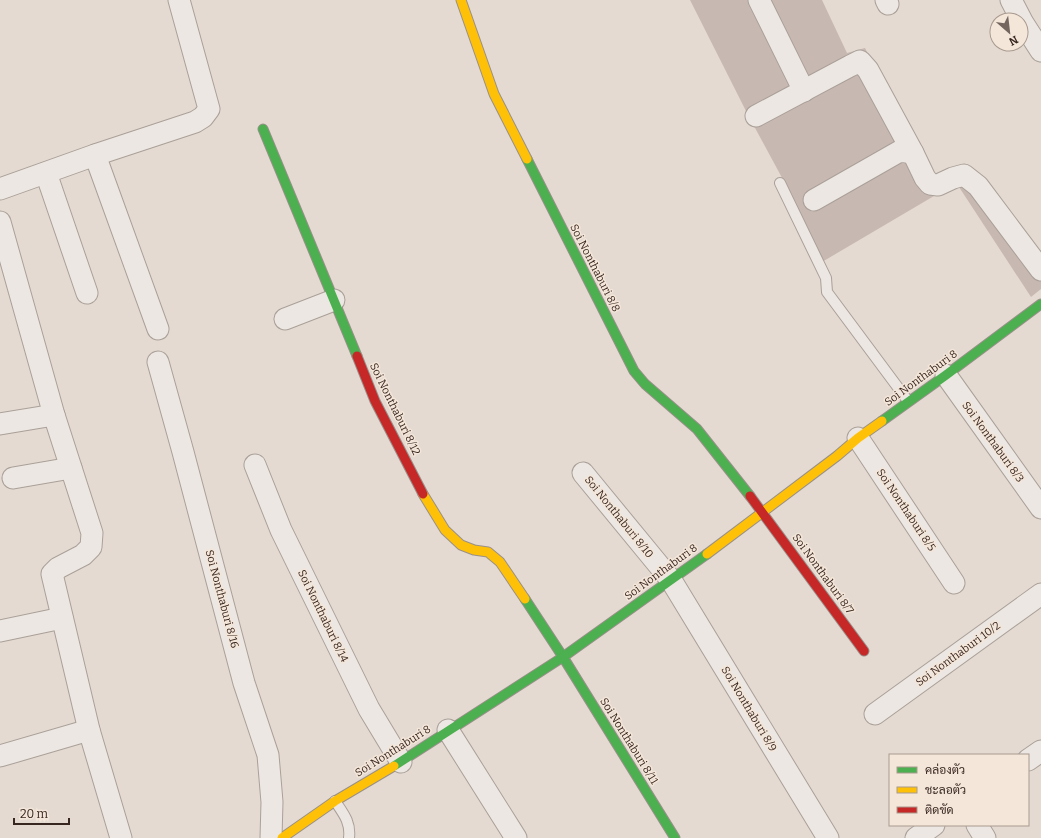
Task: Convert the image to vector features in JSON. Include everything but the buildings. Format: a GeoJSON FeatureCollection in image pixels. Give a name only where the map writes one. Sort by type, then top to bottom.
{"type":"FeatureCollection","features":[{"type":"Feature","properties":{"kind":"street"},"geometry":{"type":"LineString","coordinates":[[0,189],[195,122],[203,117],[209,109],[179,0]]}},
{"type":"Feature","properties":{"kind":"street","name":"Soi Nonthaburi 8/8"},"geometry":{"type":"LineString","coordinates":[[461,0],[494,94],[634,371],[645,384],[697,429],[762,512]]}},
{"type":"Feature","properties":{"kind":"street"},"geometry":{"type":"LineString","coordinates":[[759,0],[804,91]]}},
{"type":"Feature","properties":{"kind":"street"},"geometry":{"type":"LineString","coordinates":[[1011,0],[1023,23],[1041,51]]}},
{"type":"Feature","properties":{"kind":"street"},"geometry":{"type":"LineString","coordinates":[[756,116],[860,61],[868,70],[913,153],[924,178],[930,184],[938,185],[964,175],[978,186],[1041,270]]}},
{"type":"Feature","properties":{"kind":"street","name":"Soi Nonthaburi 8/12"},"geometry":{"type":"LineString","coordinates":[[263,129],[375,401],[424,496],[445,530],[461,545],[474,550],[488,552],[500,562],[563,657]]}},
{"type":"Feature","properties":{"kind":"street"},"geometry":{"type":"LineString","coordinates":[[814,200],[900,150],[913,153]]}},
{"type":"Feature","properties":{"kind":"street"},"geometry":{"type":"LineString","coordinates":[[95,156],[158,329]]}},
{"type":"Feature","properties":{"kind":"street"},"geometry":{"type":"LineString","coordinates":[[46,173],[87,293]]}},
{"type":"Feature","properties":{"kind":"street"},"geometry":{"type":"LineString","coordinates":[[1,232],[54,414],[92,533],[92,547],[83,555],[58,568],[52,574],[89,730],[121,838]]}},
{"type":"Feature","properties":{"kind":"street"},"geometry":{"type":"LineString","coordinates":[[285,319],[334,300]]}},
{"type":"Feature","properties":{"kind":"street","name":"Soi Nonthaburi 8"},"geometry":{"type":"LineString","coordinates":[[282,838],[335,801],[401,762],[448,730],[563,657],[713,550],[908,401],[1038,312]]}},
{"type":"Feature","properties":{"kind":"street","name":"Soi Nonthaburi 8/16"},"geometry":{"type":"LineString","coordinates":[[158,362],[244,682],[268,755],[272,802],[271,838]]}},
{"type":"Feature","properties":{"kind":"street","name":"Soi Nonthaburi 8/3"},"geometry":{"type":"LineString","coordinates":[[946,375],[1041,508]]}},
{"type":"Feature","properties":{"kind":"street"},"geometry":{"type":"LineString","coordinates":[[0,424],[54,414]]}},
{"type":"Feature","properties":{"kind":"street","name":"Soi Nonthaburi 8/5"},"geometry":{"type":"LineString","coordinates":[[858,438],[954,583]]}},
{"type":"Feature","properties":{"kind":"street","name":"Soi Nonthaburi 8/14"},"geometry":{"type":"LineString","coordinates":[[255,465],[281,530],[365,702],[401,762]]}},
{"type":"Feature","properties":{"kind":"street"},"geometry":{"type":"LineString","coordinates":[[13,478],[72,468]]}},
{"type":"Feature","properties":{"kind":"street","name":"Soi Nonthaburi 8/10"},"geometry":{"type":"LineString","coordinates":[[583,473],[671,580]]}},
{"type":"Feature","properties":{"kind":"street","name":"Soi Nonthaburi 8/7"},"geometry":{"type":"LineString","coordinates":[[762,512],[864,651]]}},
{"type":"Feature","properties":{"kind":"street","name":"Soi Nonthaburi 8/9"},"geometry":{"type":"LineString","coordinates":[[671,580],[828,838]]}},
{"type":"Feature","properties":{"kind":"street","name":"Soi Nonthaburi 10/2"},"geometry":{"type":"LineString","coordinates":[[875,714],[1041,594]]}},
{"type":"Feature","properties":{"kind":"street"},"geometry":{"type":"LineString","coordinates":[[0,632],[62,618]]}},
{"type":"Feature","properties":{"kind":"street","name":"Soi Nonthaburi 8/11"},"geometry":{"type":"LineString","coordinates":[[563,657],[675,838]]}},
{"type":"Feature","properties":{"kind":"street"},"geometry":{"type":"LineString","coordinates":[[0,756],[89,730]]}},
{"type":"Feature","properties":{"kind":"street"},"geometry":{"type":"LineString","coordinates":[[448,730],[516,838]]}},
{"type":"Feature","properties":{"kind":"street"},"geometry":{"type":"LineString","coordinates":[[1029,759],[1041,751]]}},
{"type":"Feature","properties":{"kind":"street"},"geometry":{"type":"LineString","coordinates":[[916,838],[933,826]]}},
{"type":"Feature","properties":{"kind":"street"},"geometry":{"type":"LineString","coordinates":[[978,826],[985,838]]}},
{"type":"Feature","properties":{"kind":"lane"},"geometry":{"type":"LineString","coordinates":[[780,183],[826,278],[827,292],[908,401]]}},
{"type":"Feature","properties":{"kind":"lane"},"geometry":{"type":"LineString","coordinates":[[335,801],[347,819],[350,831],[348,838]]}},
{"type":"Feature","properties":{"kind":"traffic: fast"},"geometry":{"type":"LineString","coordinates":[[263,129],[357,356]]}},
{"type":"Feature","properties":{"kind":"traffic: fast"},"geometry":{"type":"LineString","coordinates":[[527,159],[634,371],[645,384],[697,429],[750,496]]}},
{"type":"Feature","properties":{"kind":"traffic: fast"},"geometry":{"type":"LineString","coordinates":[[882,421],[1041,304]]}},
{"type":"Feature","properties":{"kind":"traffic: fast"},"geometry":{"type":"LineString","coordinates":[[394,766],[563,657],[707,554]]}},
{"type":"Feature","properties":{"kind":"traffic: fast"},"geometry":{"type":"LineString","coordinates":[[525,599],[563,657],[675,838]]}},
{"type":"Feature","properties":{"kind":"traffic: slow"},"geometry":{"type":"LineString","coordinates":[[461,0],[494,94],[527,159]]}},
{"type":"Feature","properties":{"kind":"traffic: slow"},"geometry":{"type":"LineString","coordinates":[[707,554],[882,421]]}},
{"type":"Feature","properties":{"kind":"traffic: slow"},"geometry":{"type":"LineString","coordinates":[[423,494],[445,530],[461,545],[474,550],[488,552],[500,562],[525,599]]}},
{"type":"Feature","properties":{"kind":"traffic: slow"},"geometry":{"type":"LineString","coordinates":[[282,838],[335,801],[394,766]]}},
{"type":"Feature","properties":{"kind":"traffic: jam"},"geometry":{"type":"LineString","coordinates":[[357,356],[375,401],[423,494]]}},
{"type":"Feature","properties":{"kind":"traffic: jam"},"geometry":{"type":"LineString","coordinates":[[750,496],[864,651]]}}]}
